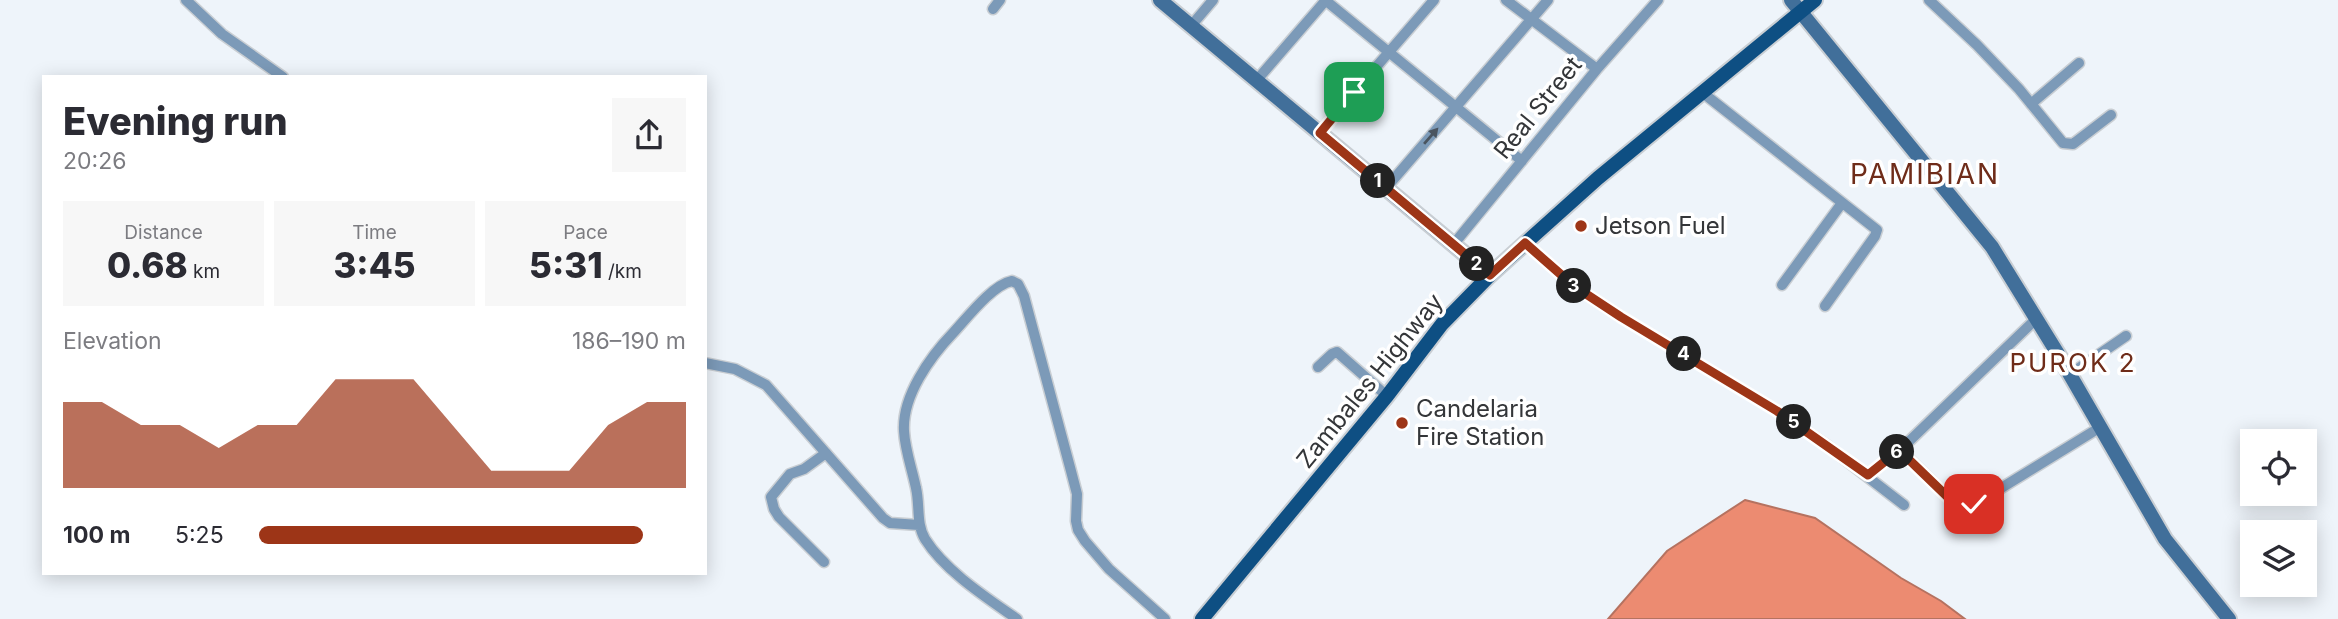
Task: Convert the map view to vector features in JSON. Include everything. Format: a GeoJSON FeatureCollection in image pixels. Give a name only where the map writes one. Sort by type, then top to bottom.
{"type":"FeatureCollection","features":[{"type":"Feature","properties":{"kind":"main road","name":"Zambales Highway"},"geometry":{"type":"LineString","coordinates":[[1202,619],[1387,396],[1442,324],[1490,275],[1598,178],[1703,93],[1797,6],[1815,0]]}},
{"type":"Feature","properties":{"kind":"street"},"geometry":{"type":"LineString","coordinates":[[186,0],[222,34],[280,75]]}},
{"type":"Feature","properties":{"kind":"street"},"geometry":{"type":"LineString","coordinates":[[993,9],[1000,0]]}},
{"type":"Feature","properties":{"kind":"street"},"geometry":{"type":"LineString","coordinates":[[1160,0],[1490,275]]}},
{"type":"Feature","properties":{"kind":"street"},"geometry":{"type":"LineString","coordinates":[[1191,26],[1213,0]]}},
{"type":"Feature","properties":{"kind":"street"},"geometry":{"type":"LineString","coordinates":[[1256,81],[1326,0],[1522,161]]}},
{"type":"Feature","properties":{"kind":"street"},"geometry":{"type":"LineString","coordinates":[[1320,133],[1434,0]]}},
{"type":"Feature","properties":{"kind":"street"},"geometry":{"type":"LineString","coordinates":[[1506,0],[1597,69]]}},
{"type":"Feature","properties":{"kind":"street"},"geometry":{"type":"LineString","coordinates":[[1386,188],[1548,0]]}},
{"type":"Feature","properties":{"kind":"street","name":"Real Street"},"geometry":{"type":"LineString","coordinates":[[1453,245],[1597,69],[1658,0]]}},
{"type":"Feature","properties":{"kind":"street"},"geometry":{"type":"LineString","coordinates":[[1929,0],[1977,45],[2031,104],[2058,139],[2068,144],[2079,140],[2111,115]]}},
{"type":"Feature","properties":{"kind":"street"},"geometry":{"type":"LineString","coordinates":[[1797,6],[1992,247],[2013,277],[2165,539],[2229,619]]}},
{"type":"Feature","properties":{"kind":"street"},"geometry":{"type":"LineString","coordinates":[[2031,104],[2079,63]]}},
{"type":"Feature","properties":{"kind":"street"},"geometry":{"type":"LineString","coordinates":[[1703,93],[1874,227],[1877,233],[1825,306]]}},
{"type":"Feature","properties":{"kind":"street"},"geometry":{"type":"LineString","coordinates":[[1782,285],[1842,203]]}},
{"type":"Feature","properties":{"kind":"street"},"geometry":{"type":"LineString","coordinates":[[1525,243],[1574,286],[1777,411],[1868,475],[1905,505]]}},
{"type":"Feature","properties":{"kind":"street"},"geometry":{"type":"LineString","coordinates":[[1017,619],[975,589],[935,552],[927,541],[919,525],[916,489],[904,430],[904,416],[909,400],[919,380],[949,337],[1002,285],[1015,281],[1024,296],[1074,482],[1078,530],[1109,569],[1165,619]]}},
{"type":"Feature","properties":{"kind":"street"},"geometry":{"type":"LineString","coordinates":[[1868,475],[1899,450],[2036,319]]}},
{"type":"Feature","properties":{"kind":"street"},"geometry":{"type":"LineString","coordinates":[[2070,375],[2126,336]]}},
{"type":"Feature","properties":{"kind":"street"},"geometry":{"type":"LineString","coordinates":[[1318,367],[1338,352],[1387,396]]}},
{"type":"Feature","properties":{"kind":"street"},"geometry":{"type":"LineString","coordinates":[[707,363],[735,369],[766,384],[883,518],[891,523],[919,525]]}},
{"type":"Feature","properties":{"kind":"street"},"geometry":{"type":"LineString","coordinates":[[1899,450],[1958,507],[1967,509],[2099,428]]}},
{"type":"Feature","properties":{"kind":"street"},"geometry":{"type":"LineString","coordinates":[[824,562],[779,517],[771,497],[790,474],[804,469],[825,453]]}},
{"type":"Feature","properties":{"kind":"shaded area"},"geometry":{"type":"Polygon","coordinates":[[[1745,500],[1815,518],[1965,619],[1608,619],[1667,551],[1745,500]]]}},
{"type":"Feature","properties":{"kind":"place","name":"Jetson Fuel"},"geometry":{"type":"Point","coordinates":[1581,226]}},
{"type":"Feature","properties":{"kind":"place","name":"Candelaria Fire Station"},"geometry":{"type":"Point","coordinates":[1402,423]}},
{"type":"Feature","properties":{"kind":"district","name":"PAMIBIAN"},"geometry":{"type":"Point","coordinates":[1925,174]}},
{"type":"Feature","properties":{"kind":"district","name":"PUROK 2"},"geometry":{"type":"Point","coordinates":[2073,363]}},
{"type":"Feature","properties":{"kind":"route"},"geometry":{"type":"LineString","coordinates":[[1354,92],[1320,133],[1490,275],[1525,243],[1574,286],[1777,411],[1868,475],[1899,450],[1958,507],[1967,509],[1974,504]]}}]}
